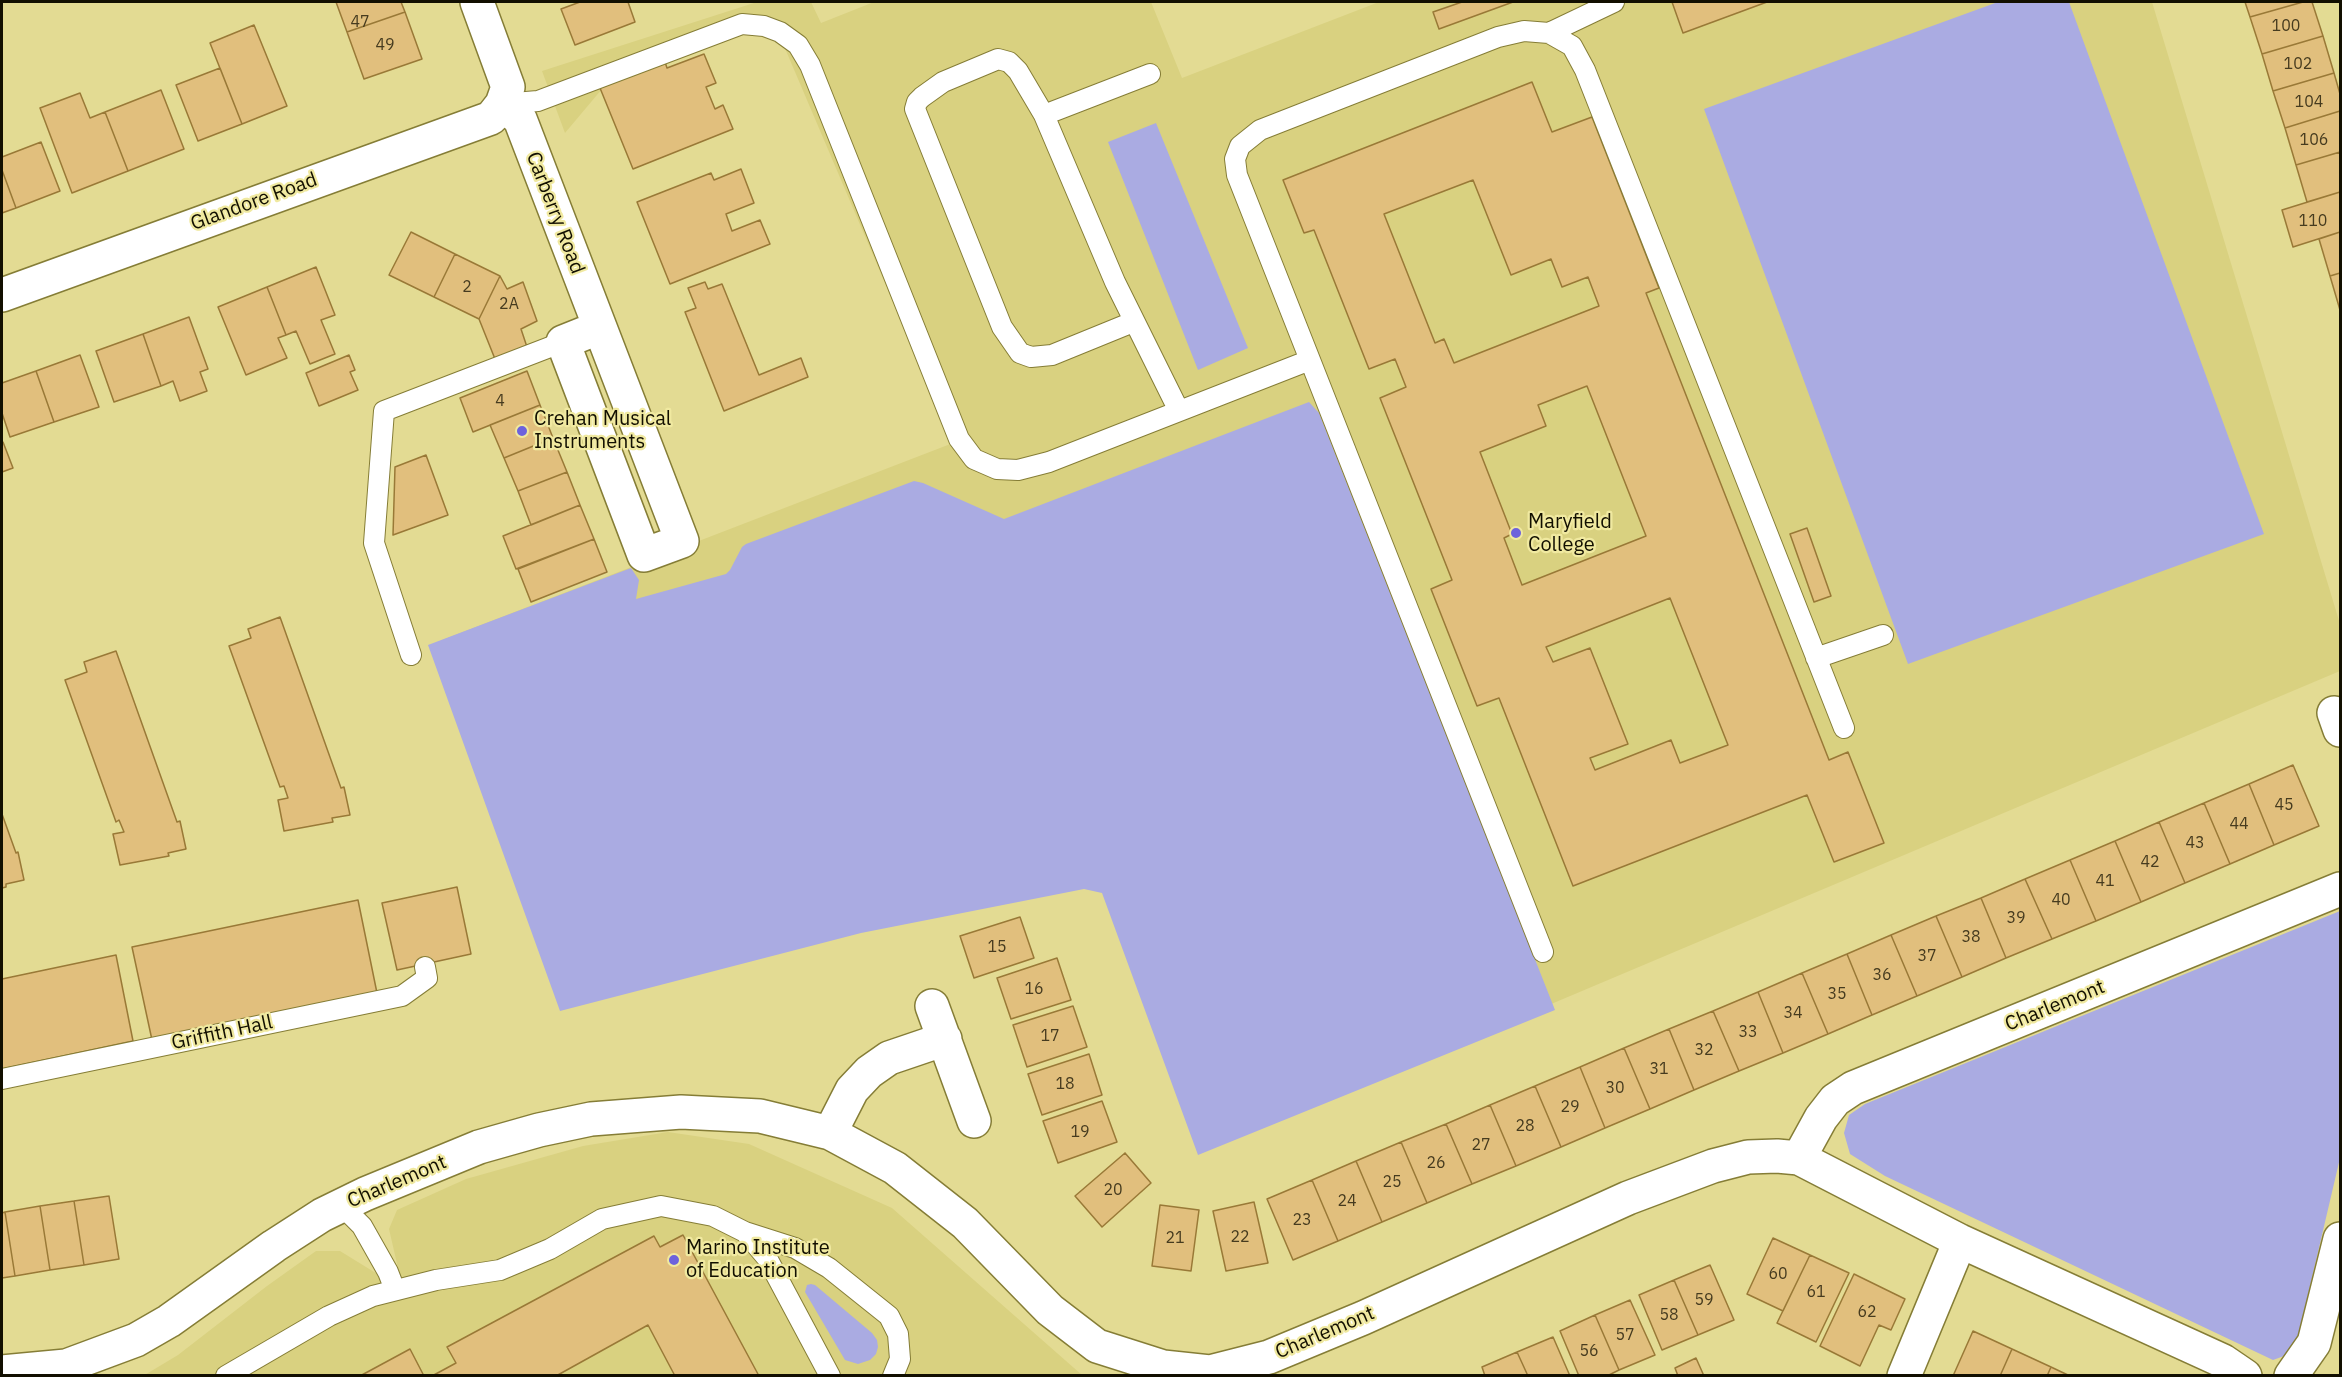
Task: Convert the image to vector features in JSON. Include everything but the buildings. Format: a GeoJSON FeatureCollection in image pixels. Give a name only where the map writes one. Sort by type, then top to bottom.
{"type":"FeatureCollection","features":[{"type":"Feature","properties":{"kind":"street"},"geometry":{"type":"LineString","coordinates":[[477,2],[508,87],[502,104]]}},
{"type":"Feature","properties":{"kind":"street","name":"Glandore Road"},"geometry":{"type":"LineString","coordinates":[[2,295],[491,118],[502,104]]}},
{"type":"Feature","properties":{"kind":"street","name":"Carberry Road"},"geometry":{"type":"LineString","coordinates":[[502,104],[520,119],[598,328],[682,541],[645,555],[563,342]]}},
{"type":"Feature","properties":{"kind":"street"},"geometry":{"type":"LineString","coordinates":[[563,342],[598,328]]}},
{"type":"Feature","properties":{"kind":"street","name":"Charlemont"},"geometry":{"type":"LineString","coordinates":[[1799,1158],[1821,1118],[1835,1100],[1853,1088],[2340,889]]}},
{"type":"Feature","properties":{"kind":"street"},"geometry":{"type":"LineString","coordinates":[[932,1006],[974,1121]]}},
{"type":"Feature","properties":{"kind":"street"},"geometry":{"type":"LineString","coordinates":[[830,1134],[852,1090],[869,1072],[889,1058],[945,1040]]}},
{"type":"Feature","properties":{"kind":"street","name":"Charlemont"},"geometry":{"type":"LineString","coordinates":[[2,1372],[66,1366],[136,1340],[169,1321],[274,1246],[341,1205],[478,1147],[539,1130],[591,1119],[681,1112],[760,1116],[830,1134],[895,1168],[965,1223],[1050,1310],[1097,1346],[1163,1367],[1210,1372],[1269,1357],[1363,1318],[1628,1198],[1713,1166],[1748,1157],[1799,1158],[1960,1241],[2223,1361],[2246,1376]]}},
{"type":"Feature","properties":{"kind":"street"},"geometry":{"type":"LineString","coordinates":[[2291,1376],[2314,1343],[2340,1239]]}},
{"type":"Feature","properties":{"kind":"street"},"geometry":{"type":"LineString","coordinates":[[1904,1376],[1960,1241]]}},
{"type":"Feature","properties":{"kind":"lane"},"geometry":{"type":"LineString","coordinates":[[1549,33],[1614,2]]}},
{"type":"Feature","properties":{"kind":"lane"},"geometry":{"type":"LineString","coordinates":[[502,104],[538,101],[742,24],[764,26],[780,32],[798,45],[810,65],[959,439],[974,459],[997,469],[1018,470],[1049,462],[1310,360]]}},
{"type":"Feature","properties":{"kind":"lane"},"geometry":{"type":"LineString","coordinates":[[1542,952],[1237,175],[1235,159],[1240,146],[1260,130],[1498,37],[1524,32],[1549,33],[1572,46],[1585,70],[1844,728]]}},
{"type":"Feature","properties":{"kind":"lane"},"geometry":{"type":"LineString","coordinates":[[1133,322],[1052,355],[1031,357],[1020,353],[1002,327],[915,109],[922,97],[943,82],[998,59],[1009,62],[1018,71],[1044,114],[1133,322],[1179,411]]}},
{"type":"Feature","properties":{"kind":"lane"},"geometry":{"type":"LineString","coordinates":[[1044,114],[1150,74]]}},
{"type":"Feature","properties":{"kind":"lane"},"geometry":{"type":"LineString","coordinates":[[411,655],[374,543],[384,411],[563,342]]}},
{"type":"Feature","properties":{"kind":"lane"},"geometry":{"type":"LineString","coordinates":[[1816,658],[1883,635]]}},
{"type":"Feature","properties":{"kind":"lane","name":"Griffith Hall"},"geometry":{"type":"LineString","coordinates":[[2,1079],[402,996],[427,978],[425,968]]}},
{"type":"Feature","properties":{"kind":"lane"},"geometry":{"type":"LineString","coordinates":[[341,1205],[362,1226],[388,1272],[395,1290]]}},
{"type":"Feature","properties":{"kind":"lane"},"geometry":{"type":"LineString","coordinates":[[226,1376],[329,1316],[374,1296],[436,1280],[500,1269],[550,1249],[602,1219],[661,1206],[713,1216],[745,1232],[795,1248],[829,1268],[889,1316],[898,1334],[900,1359],[893,1376]]}},
{"type":"Feature","properties":{"kind":"lane"},"geometry":{"type":"LineString","coordinates":[[745,1232],[767,1258],[830,1376]]}},
{"type":"Feature","properties":{"kind":"shaded area","name":"Maryfield College"},"geometry":{"type":"Polygon","coordinates":[[[757,2],[811,2],[821,23],[874,2],[1151,2],[1182,78],[1379,2],[2152,2],[2340,624],[2340,671],[1203,1151],[1106,890],[1073,880],[567,990],[442,640],[953,443],[781,39],[747,31],[602,89],[565,133],[542,71],[757,2]]]}},
{"type":"Feature","properties":{"kind":"shaded area"},"geometry":{"type":"Polygon","coordinates":[[[1998,2],[2069,2],[2264,534],[1908,664],[1704,109],[1998,2]]]}},
{"type":"Feature","properties":{"kind":"shaded area"},"geometry":{"type":"Polygon","coordinates":[[[1156,123],[1248,348],[1198,370],[1108,142],[1156,123]]]}},
{"type":"Feature","properties":{"kind":"shaded area"},"geometry":{"type":"Polygon","coordinates":[[[1309,402],[1319,413],[1555,1010],[1198,1155],[1102,893],[1084,889],[861,933],[560,1011],[428,645],[631,568],[639,580],[636,599],[726,574],[746,544],[914,481],[1004,519],[1309,402]]]}},
{"type":"Feature","properties":{"kind":"shaded area"},"geometry":{"type":"Polygon","coordinates":[[[2340,911],[2340,1158],[2299,1333],[2284,1356],[2273,1360],[1885,1176],[1850,1154],[1844,1133],[1849,1115],[1865,1104],[2340,911]]]}},
{"type":"Feature","properties":{"kind":"shaded area","name":"Marino Institute of Education"},"geometry":{"type":"Polygon","coordinates":[[[668,1132],[749,1144],[892,1208],[1082,1375],[143,1376],[178,1355],[316,1251],[340,1251],[379,1275],[398,1268],[389,1229],[397,1210],[466,1179],[583,1146],[668,1132]]]}},
{"type":"Feature","properties":{"kind":"shaded area"},"geometry":{"type":"Polygon","coordinates":[[[811,1284],[872,1333],[877,1340],[878,1347],[876,1354],[870,1360],[858,1364],[845,1360],[805,1292],[807,1285],[811,1284]]]}},
{"type":"Feature","properties":{"kind":"place","name":"Crehan Musical Instruments"},"geometry":{"type":"Point","coordinates":[522,431]}},
{"type":"Feature","properties":{"kind":"place","name":"Maryfield College"},"geometry":{"type":"Point","coordinates":[1516,533]}},
{"type":"Feature","properties":{"kind":"place","name":"Marino Institute of Education"},"geometry":{"type":"Point","coordinates":[674,1260]}}]}
